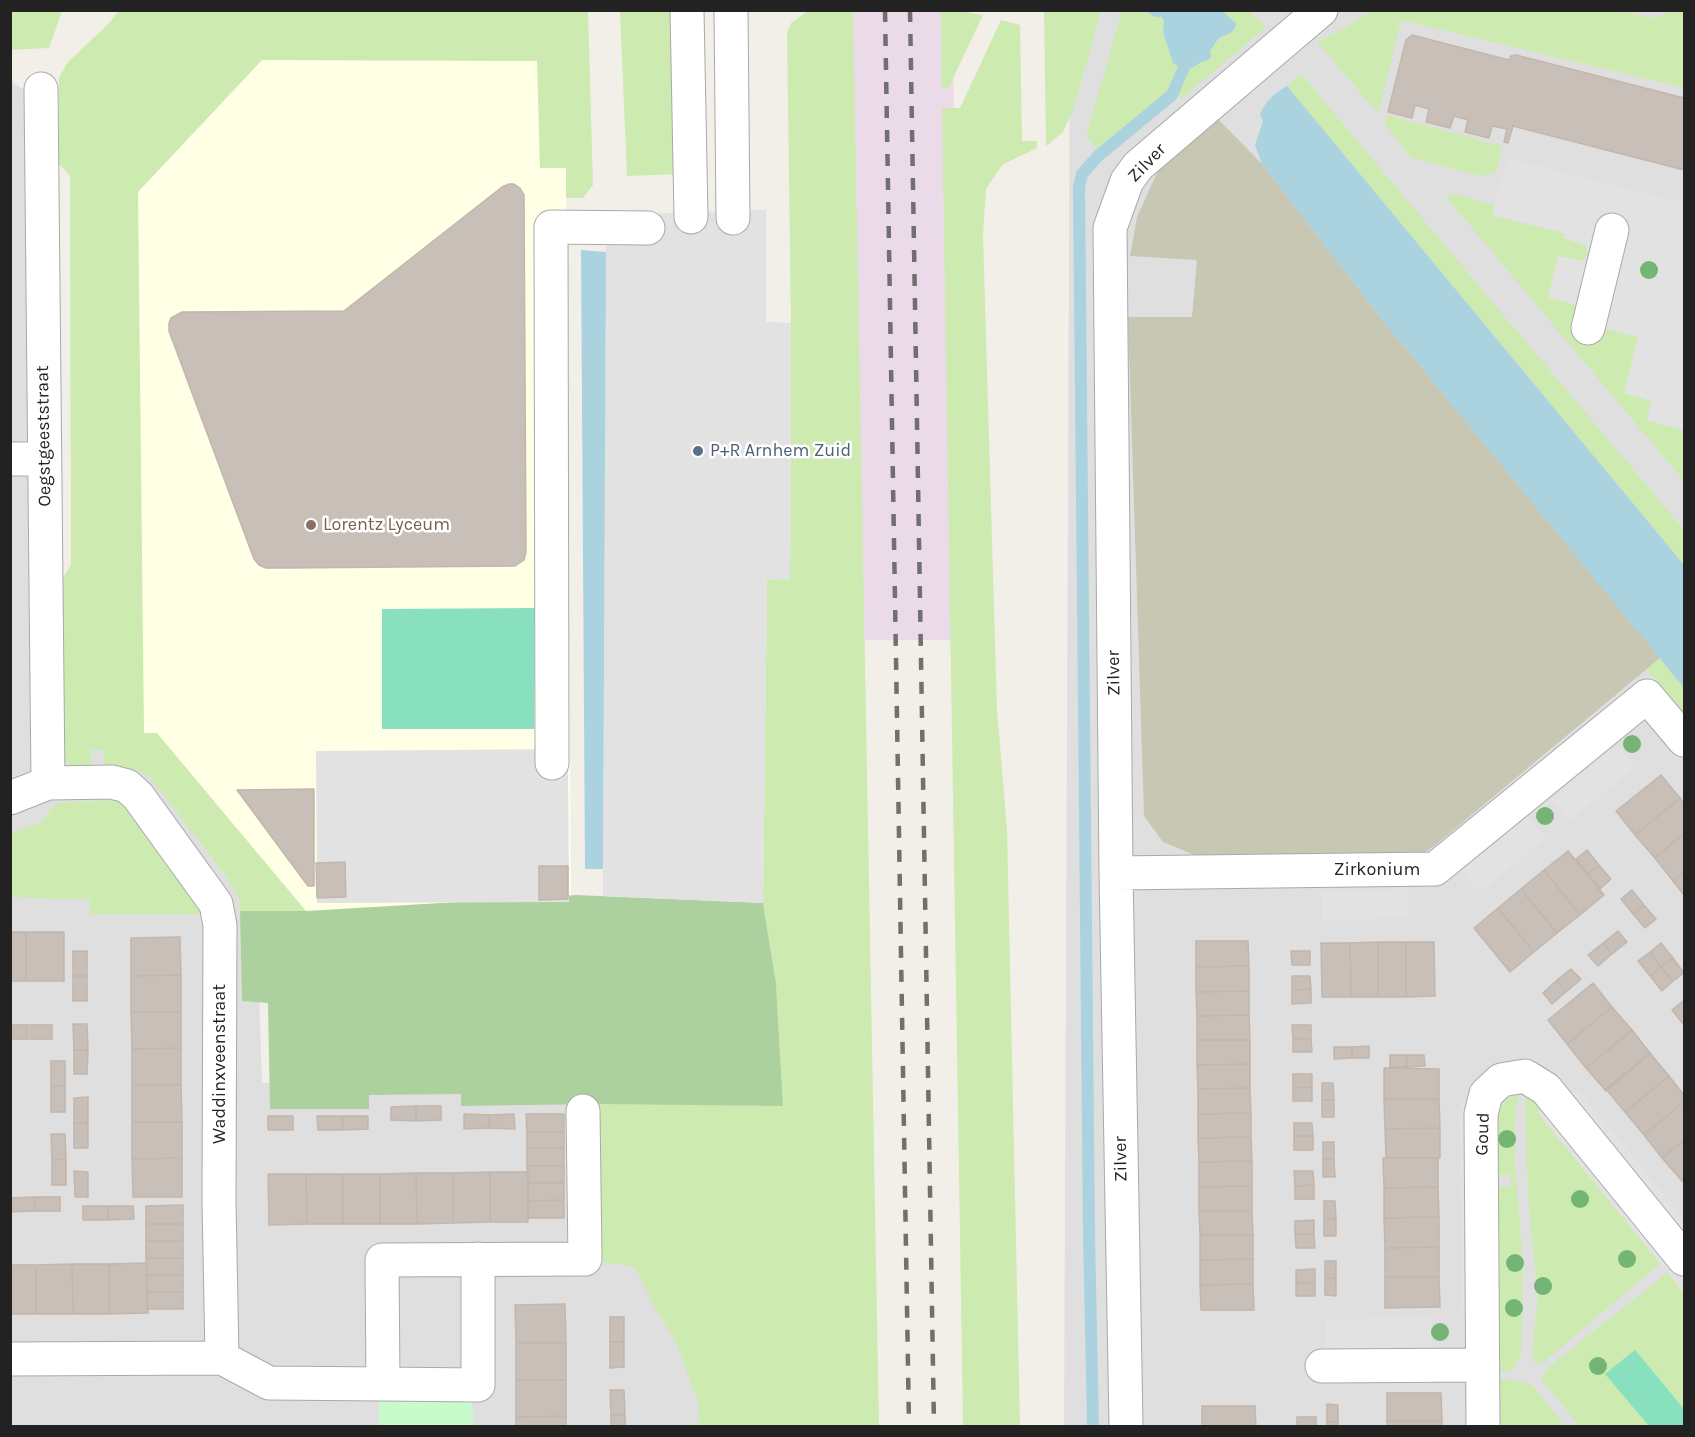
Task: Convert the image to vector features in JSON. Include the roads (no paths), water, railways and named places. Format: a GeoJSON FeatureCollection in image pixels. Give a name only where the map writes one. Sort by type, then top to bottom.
{"type":"FeatureCollection","features":[{"type":"Feature","properties":{"kind":"street"},"geometry":{"type":"LineString","coordinates":[[687,10],[691,217]]}},
{"type":"Feature","properties":{"kind":"street"},"geometry":{"type":"LineString","coordinates":[[731,10],[733,218]]}},
{"type":"Feature","properties":{"kind":"street","name":"Zilver"},"geometry":{"type":"LineString","coordinates":[[1126,1426],[1116,873],[1110,228],[1126,182],[1138,166],[1321,10]]}},
{"type":"Feature","properties":{"kind":"street","name":"Oegstgeeststraat"},"geometry":{"type":"LineString","coordinates":[[41,89],[48,783]]}},
{"type":"Feature","properties":{"kind":"street"},"geometry":{"type":"LineString","coordinates":[[552,764],[551,227],[648,228]]}},
{"type":"Feature","properties":{"kind":"street"},"geometry":{"type":"LineString","coordinates":[[1588,328],[1612,230]]}},
{"type":"Feature","properties":{"kind":"street"},"geometry":{"type":"LineString","coordinates":[[10,459],[44,459]]}},
{"type":"Feature","properties":{"kind":"street","name":"Zirkonium"},"geometry":{"type":"LineString","coordinates":[[1116,873],[1435,869],[1647,696],[1684,740]]}},
{"type":"Feature","properties":{"kind":"street","name":"Waddinxveenstraat"},"geometry":{"type":"LineString","coordinates":[[48,783],[112,782],[127,786],[138,796],[216,904],[220,925],[219,1213],[222,1358]]}},
{"type":"Feature","properties":{"kind":"street"},"geometry":{"type":"LineString","coordinates":[[10,798],[48,783]]}},
{"type":"Feature","properties":{"kind":"street","name":"Goud"},"geometry":{"type":"LineString","coordinates":[[1483,1426],[1481,1114],[1486,1095],[1501,1080],[1525,1076],[1546,1089],[1684,1259]]}},
{"type":"Feature","properties":{"kind":"street"},"geometry":{"type":"LineString","coordinates":[[383,1384],[382,1260],[585,1259],[583,1111]]}},
{"type":"Feature","properties":{"kind":"street"},"geometry":{"type":"LineString","coordinates":[[10,1359],[222,1358],[269,1383],[478,1385],[478,1259]]}},
{"type":"Feature","properties":{"kind":"street"},"geometry":{"type":"LineString","coordinates":[[1322,1366],[1482,1365]]}},
{"type":"Feature","properties":{"kind":"water"},"geometry":{"type":"Polygon","coordinates":[[[1145,11],[1222,11],[1236,23],[1233,30],[1219,38],[1206,57],[1195,67],[1184,68],[1173,63],[1163,32],[1162,17],[1155,17],[1145,11]]]}},
{"type":"Feature","properties":{"kind":"water"},"geometry":{"type":"Polygon","coordinates":[[[1287,86],[1684,565],[1684,688],[1384,322],[1262,164],[1255,145],[1263,121],[1260,115],[1270,98],[1287,86]]]}},
{"type":"Feature","properties":{"kind":"water"},"geometry":{"type":"Polygon","coordinates":[[[581,250],[606,252],[603,869],[585,869],[581,250]]]}},
{"type":"Feature","properties":{"kind":"waterway"},"geometry":{"type":"LineString","coordinates":[[1093,1426],[1089,1235],[1079,187],[1082,174],[1098,156],[1172,95],[1187,60],[1205,55]]}},
{"type":"Feature","properties":{"kind":"railway"},"geometry":{"type":"LineString","coordinates":[[885,10],[909,1426]]}},
{"type":"Feature","properties":{"kind":"railway"},"geometry":{"type":"LineString","coordinates":[[910,10],[934,1426]]}},
{"type":"Feature","properties":{"kind":"place","name":"P+R Arnhem Zuid"},"geometry":{"type":"Point","coordinates":[698,451]}},
{"type":"Feature","properties":{"kind":"place","name":"Lorentz Lyceum"},"geometry":{"type":"Point","coordinates":[311,525]}}]}
